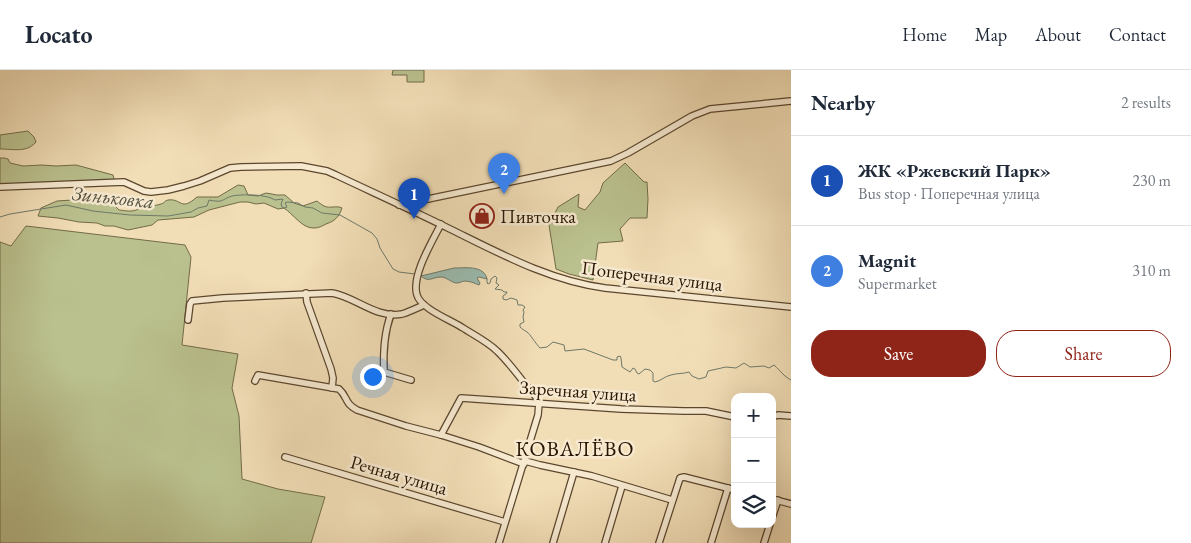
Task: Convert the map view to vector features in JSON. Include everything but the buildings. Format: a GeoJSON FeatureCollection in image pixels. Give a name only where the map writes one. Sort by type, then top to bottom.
{"type":"FeatureCollection","features":[{"type":"Feature","properties":{"kind":"street"},"geometry":{"type":"LineString","coordinates":[[399,204],[611,161],[628,154],[692,116],[710,109],[791,101]]}},
{"type":"Feature","properties":{"kind":"street","name":"Поперечная улица"},"geometry":{"type":"LineString","coordinates":[[0,187],[124,182],[151,192],[184,186],[240,166],[309,168],[336,175],[527,265],[561,278],[589,286],[791,307]]}},
{"type":"Feature","properties":{"kind":"street"},"geometry":{"type":"LineString","coordinates":[[413,212],[414,205],[419,200]]}},
{"type":"Feature","properties":{"kind":"street"},"geometry":{"type":"LineString","coordinates":[[441,224],[418,274],[416,293],[418,299],[424,305],[461,326],[496,350],[537,398],[539,403],[538,415],[499,543]]}},
{"type":"Feature","properties":{"kind":"street"},"geometry":{"type":"LineString","coordinates":[[306,293],[307,302],[331,369],[332,388]]}},
{"type":"Feature","properties":{"kind":"street"},"geometry":{"type":"LineString","coordinates":[[188,320],[192,301],[223,298],[332,293],[341,294],[371,309],[391,314],[404,313],[424,305]]}},
{"type":"Feature","properties":{"kind":"street"},"geometry":{"type":"LineString","coordinates":[[391,314],[385,338],[384,372],[411,380]]}},
{"type":"Feature","properties":{"kind":"street"},"geometry":{"type":"LineString","coordinates":[[255,381],[258,375],[339,389],[344,393],[351,407],[357,410],[524,462],[574,472],[672,500]]}},
{"type":"Feature","properties":{"kind":"street","name":"Заречная улица"},"geometry":{"type":"LineString","coordinates":[[441,435],[461,398],[621,409],[706,411],[731,416]]}},
{"type":"Feature","properties":{"kind":"street"},"geometry":{"type":"LineString","coordinates":[[776,416],[791,416]]}},
{"type":"Feature","properties":{"kind":"street","name":"Речная улица"},"geometry":{"type":"LineString","coordinates":[[285,457],[505,522]]}},
{"type":"Feature","properties":{"kind":"street"},"geometry":{"type":"LineString","coordinates":[[553,543],[574,472]]}},
{"type":"Feature","properties":{"kind":"street"},"geometry":{"type":"LineString","coordinates":[[659,543],[680,478],[684,477],[731,489]]}},
{"type":"Feature","properties":{"kind":"street"},"geometry":{"type":"LineString","coordinates":[[605,543],[622,486]]}},
{"type":"Feature","properties":{"kind":"street"},"geometry":{"type":"LineString","coordinates":[[710,543],[728,488]]}},
{"type":"Feature","properties":{"kind":"street"},"geometry":{"type":"LineString","coordinates":[[776,500],[791,504]]}},
{"type":"Feature","properties":{"kind":"street"},"geometry":{"type":"LineString","coordinates":[[764,543],[769,528]]}},
{"type":"Feature","properties":{"kind":"green space"},"geometry":{"type":"Polygon","coordinates":[[[393,70],[424,70],[424,82],[407,82],[407,75],[392,75],[393,70]]]}},
{"type":"Feature","properties":{"kind":"green space"},"geometry":{"type":"Polygon","coordinates":[[[28,131],[36,142],[28,148],[20,150],[0,149],[0,135],[28,131]]]}},
{"type":"Feature","properties":{"kind":"green space"},"geometry":{"type":"Polygon","coordinates":[[[0,158],[8,159],[10,163],[23,166],[76,165],[113,175],[114,179],[108,181],[0,184],[0,158]]]}},
{"type":"Feature","properties":{"kind":"green space"},"geometry":{"type":"Polygon","coordinates":[[[625,163],[644,182],[647,182],[647,218],[630,218],[620,229],[623,241],[598,243],[593,280],[556,269],[549,225],[558,207],[579,194],[578,207],[585,210],[600,192],[603,183],[625,163]]]}},
{"type":"Feature","properties":{"kind":"green space"},"geometry":{"type":"Polygon","coordinates":[[[238,185],[244,186],[248,195],[258,196],[266,193],[285,195],[294,203],[303,206],[317,201],[326,207],[342,208],[334,220],[314,228],[302,224],[284,208],[278,209],[264,203],[248,202],[240,202],[209,210],[194,217],[158,220],[152,225],[128,230],[97,223],[38,216],[41,208],[57,201],[72,200],[80,196],[89,196],[112,203],[119,210],[131,211],[137,210],[142,206],[159,205],[168,200],[187,204],[197,197],[218,197],[238,185]]]}},
{"type":"Feature","properties":{"kind":"green space"},"geometry":{"type":"Polygon","coordinates":[[[26,226],[185,245],[191,257],[182,345],[238,354],[232,388],[239,416],[242,479],[278,489],[325,497],[311,543],[0,543],[0,242],[11,246],[26,226]]]}},
{"type":"Feature","properties":{"kind":"shaded area"},"geometry":{"type":"Polygon","coordinates":[[[454,268],[478,269],[482,271],[487,279],[477,278],[480,283],[479,285],[466,281],[456,283],[441,277],[426,279],[421,276],[454,268]]]}},
{"type":"Feature","properties":{"kind":"waterway","name":"Зиньковка"},"geometry":{"type":"LineString","coordinates":[[0,217],[66,205],[93,211],[130,215],[168,216],[191,212],[207,206],[209,200],[220,201],[237,195],[260,196],[275,200],[283,199],[281,204],[284,208],[287,207],[285,203],[287,202],[298,203],[322,213],[340,215],[372,233],[393,269],[399,272],[415,274]]}},
{"type":"Feature","properties":{"kind":"waterway","name":"Зиньковка"},"geometry":{"type":"LineString","coordinates":[[487,279],[488,284],[495,276],[497,278],[496,283],[499,285],[495,289],[507,292],[503,299],[511,298],[517,300],[518,305],[525,307],[523,310],[524,322],[520,324],[520,327],[528,333],[540,348],[547,347],[553,342],[564,345],[565,351],[584,349],[613,360],[617,360],[617,357],[620,356],[622,367],[630,372],[633,368],[639,374],[645,369],[650,370],[653,373],[653,381],[655,382],[669,376],[689,372],[692,376],[699,379],[706,377],[708,371],[726,367],[736,368],[744,363],[750,367],[764,366],[769,368],[774,365],[791,380]]}},
{"type":"Feature","properties":{"kind":"place","name":"Magnit"},"geometry":{"type":"Point","coordinates":[504,194]}},
{"type":"Feature","properties":{"kind":"place","name":"Пивточка"},"geometry":{"type":"Point","coordinates":[482,216]}},
{"type":"Feature","properties":{"kind":"place","name":"ЖК «Ржевский Парк»"},"geometry":{"type":"Point","coordinates":[414,219]}},
{"type":"Feature","properties":{"kind":"district","name":"КОВАЛЁВО"},"geometry":{"type":"Point","coordinates":[575,448]}}]}
